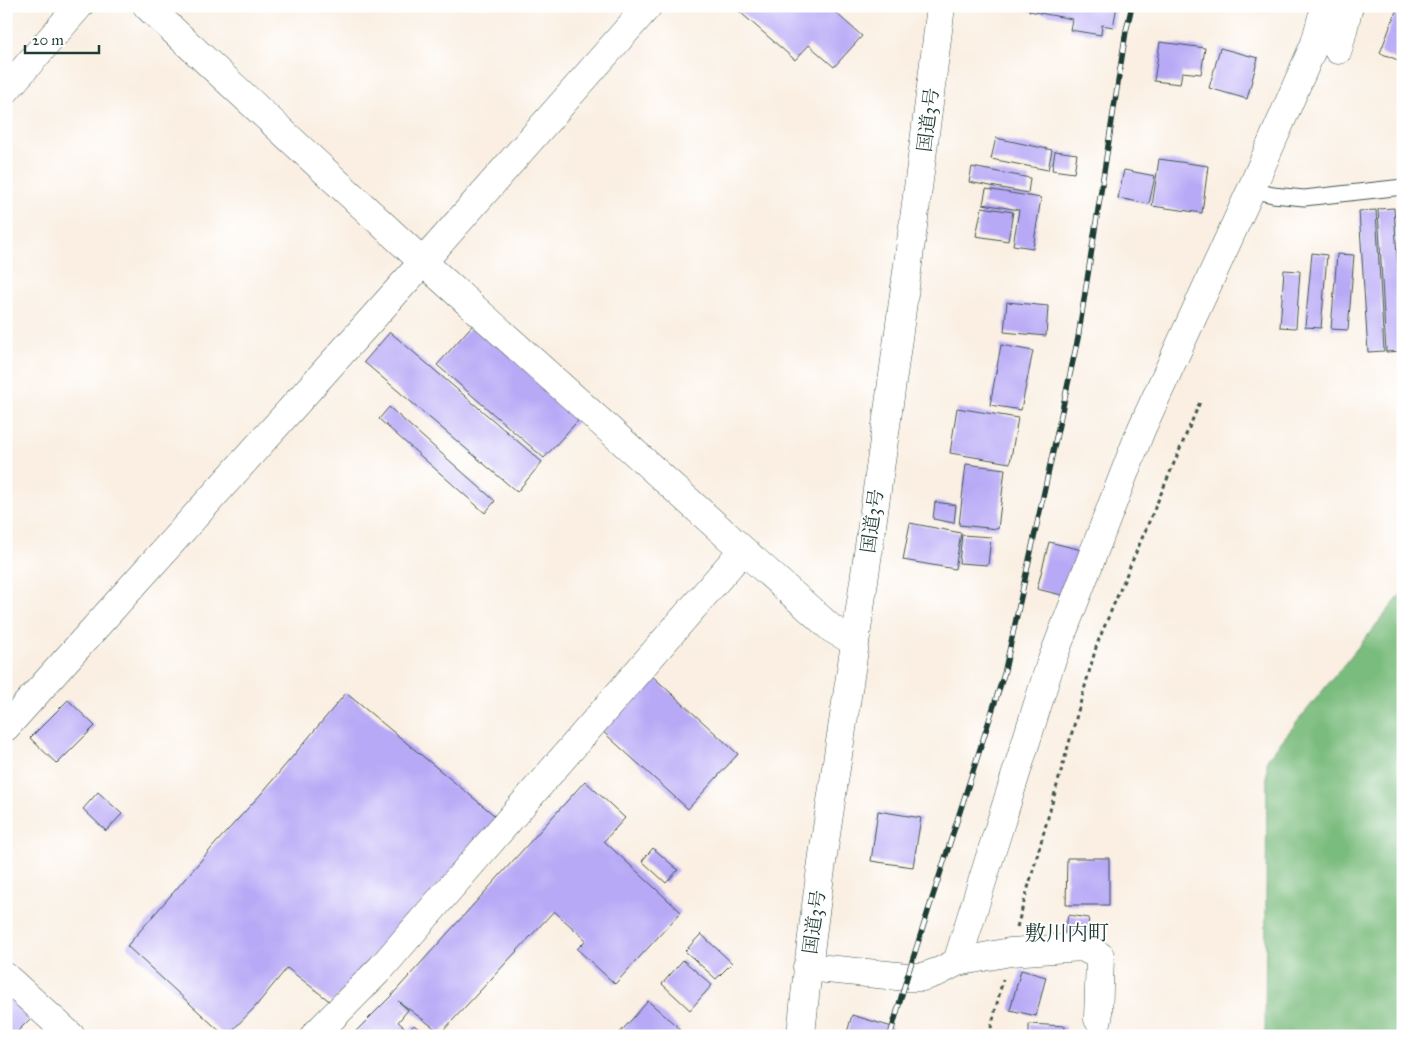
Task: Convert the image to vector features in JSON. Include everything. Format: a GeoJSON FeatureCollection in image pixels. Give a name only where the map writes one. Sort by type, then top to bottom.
{"type":"FeatureCollection","features":[{"type":"Feature","properties":{"kind":"main road"},"geometry":{"type":"LineString","coordinates":[[6,90],[79,6]]}},
{"type":"Feature","properties":{"kind":"main road"},"geometry":{"type":"LineString","coordinates":[[147,6],[423,262],[743,550],[832,629],[855,642]]}},
{"type":"Feature","properties":{"kind":"main road"},"geometry":{"type":"LineString","coordinates":[[6,727],[423,262],[648,6]]}},
{"type":"Feature","properties":{"kind":"main road","name":"国道3号"},"geometry":{"type":"LineString","coordinates":[[801,1036],[807,967],[855,642],[921,172],[942,6]]}},
{"type":"Feature","properties":{"kind":"main road"},"geometry":{"type":"LineString","coordinates":[[957,962],[1054,656],[1141,430],[1251,190],[1315,43],[1325,6]]}},
{"type":"Feature","properties":{"kind":"main road"},"geometry":{"type":"LineString","coordinates":[[1338,50],[1350,6]]}},
{"type":"Feature","properties":{"kind":"main road"},"geometry":{"type":"LineString","coordinates":[[314,1036],[382,967],[743,550]]}},
{"type":"Feature","properties":{"kind":"main road"},"geometry":{"type":"LineString","coordinates":[[807,967],[923,977],[957,962],[1010,952],[1082,947],[1100,956],[1098,1019]]}},
{"type":"Feature","properties":{"kind":"main road"},"geometry":{"type":"LineString","coordinates":[[6,977],[71,1036]]}},
{"type":"Feature","properties":{"kind":"lane"},"geometry":{"type":"LineString","coordinates":[[1251,190],[1273,195],[1304,198],[1403,187]]}},
{"type":"Feature","properties":{"kind":"path"},"geometry":{"type":"LineString","coordinates":[[990,1036],[1010,952],[1097,644],[1200,402]]}},
{"type":"Feature","properties":{"kind":"green space"},"geometry":{"type":"Polygon","coordinates":[[[1403,592],[1403,1036],[1265,1036],[1267,759],[1403,592]]]}},
{"type":"Feature","properties":{"kind":"building"},"geometry":{"type":"Polygon","coordinates":[[[733,6],[842,6],[836,13],[862,36],[834,67],[809,45],[795,60],[733,6]]]}},
{"type":"Feature","properties":{"kind":"building"},"geometry":{"type":"Polygon","coordinates":[[[1029,6],[1117,6],[1113,27],[1102,25],[1101,35],[1070,30],[1072,19],[1029,11],[1029,6]]]}},
{"type":"Feature","properties":{"kind":"building"},"geometry":{"type":"Polygon","coordinates":[[[1398,6],[1403,6],[1403,62],[1380,53],[1398,6]]]}},
{"type":"Feature","properties":{"kind":"building"},"geometry":{"type":"Polygon","coordinates":[[[1160,42],[1205,48],[1201,74],[1182,72],[1180,84],[1154,81],[1160,42]]]}},
{"type":"Feature","properties":{"kind":"building"},"geometry":{"type":"Polygon","coordinates":[[[1220,48],[1258,58],[1247,99],[1209,88],[1220,48]]]}},
{"type":"Feature","properties":{"kind":"building"},"geometry":{"type":"Polygon","coordinates":[[[996,138],[1052,150],[1048,170],[991,159],[996,138]]]}},
{"type":"Feature","properties":{"kind":"building"},"geometry":{"type":"Polygon","coordinates":[[[1055,151],[1077,154],[1074,173],[1052,170],[1055,151]]]}},
{"type":"Feature","properties":{"kind":"building"},"geometry":{"type":"Polygon","coordinates":[[[1159,159],[1208,166],[1202,213],[1152,206],[1159,159]]]}},
{"type":"Feature","properties":{"kind":"building"},"geometry":{"type":"Polygon","coordinates":[[[972,167],[1030,178],[1028,193],[969,182],[972,167]]]}},
{"type":"Feature","properties":{"kind":"building"},"geometry":{"type":"Polygon","coordinates":[[[1124,170],[1155,176],[1149,204],[1118,198],[1124,170]]]}},
{"type":"Feature","properties":{"kind":"building"},"geometry":{"type":"Polygon","coordinates":[[[986,189],[1041,198],[1033,248],[1013,245],[1019,210],[983,204],[986,189]]]}},
{"type":"Feature","properties":{"kind":"building"},"geometry":{"type":"Polygon","coordinates":[[[1403,206],[1403,246],[1401,246],[1399,207],[1403,206]]]}},
{"type":"Feature","properties":{"kind":"building"},"geometry":{"type":"Polygon","coordinates":[[[982,207],[1013,212],[1008,241],[976,236],[982,207]]]}},
{"type":"Feature","properties":{"kind":"building"},"geometry":{"type":"Polygon","coordinates":[[[1394,208],[1403,351],[1386,352],[1378,209],[1394,208]]]}},
{"type":"Feature","properties":{"kind":"building"},"geometry":{"type":"Polygon","coordinates":[[[1376,210],[1384,351],[1368,352],[1359,211],[1376,210]]]}},
{"type":"Feature","properties":{"kind":"building"},"geometry":{"type":"Polygon","coordinates":[[[1312,253],[1327,255],[1321,328],[1305,327],[1312,253]]]}},
{"type":"Feature","properties":{"kind":"building"},"geometry":{"type":"Polygon","coordinates":[[[1337,254],[1354,255],[1348,330],[1331,329],[1337,254]]]}},
{"type":"Feature","properties":{"kind":"building"},"geometry":{"type":"Polygon","coordinates":[[[1284,270],[1300,271],[1296,328],[1280,327],[1284,270]]]}},
{"type":"Feature","properties":{"kind":"building"},"geometry":{"type":"Polygon","coordinates":[[[1007,302],[1048,306],[1046,336],[1004,332],[1007,302]]]}},
{"type":"Feature","properties":{"kind":"building"},"geometry":{"type":"Polygon","coordinates":[[[477,320],[584,414],[544,458],[437,365],[477,320]]]}},
{"type":"Feature","properties":{"kind":"building"},"geometry":{"type":"Polygon","coordinates":[[[390,332],[542,462],[517,492],[364,362],[390,332]]]}},
{"type":"Feature","properties":{"kind":"building"},"geometry":{"type":"Polygon","coordinates":[[[1001,345],[1033,351],[1021,410],[990,405],[1001,345]]]}},
{"type":"Feature","properties":{"kind":"building"},"geometry":{"type":"Polygon","coordinates":[[[389,407],[495,501],[485,513],[379,419],[389,407]]]}},
{"type":"Feature","properties":{"kind":"building"},"geometry":{"type":"Polygon","coordinates":[[[957,408],[1018,418],[1010,463],[950,453],[957,408]]]}},
{"type":"Feature","properties":{"kind":"building"},"geometry":{"type":"Polygon","coordinates":[[[966,464],[1005,469],[998,529],[959,525],[966,464]]]}},
{"type":"Feature","properties":{"kind":"building"},"geometry":{"type":"Polygon","coordinates":[[[935,502],[956,505],[954,523],[933,519],[935,502]]]}},
{"type":"Feature","properties":{"kind":"building"},"geometry":{"type":"Polygon","coordinates":[[[910,523],[961,533],[955,569],[903,560],[910,523]]]}},
{"type":"Feature","properties":{"kind":"building"},"geometry":{"type":"Polygon","coordinates":[[[962,535],[991,537],[988,565],[959,563],[962,535]]]}},
{"type":"Feature","properties":{"kind":"building"},"geometry":{"type":"Polygon","coordinates":[[[1049,542],[1086,551],[1074,598],[1037,589],[1049,542]]]}},
{"type":"Feature","properties":{"kind":"building"},"geometry":{"type":"Polygon","coordinates":[[[650,674],[738,754],[688,809],[600,729],[650,674]]]}},
{"type":"Feature","properties":{"kind":"building"},"geometry":{"type":"Polygon","coordinates":[[[346,693],[499,819],[332,1003],[287,968],[255,1007],[225,1036],[127,946],[261,794],[346,693]]]}},
{"type":"Feature","properties":{"kind":"building"},"geometry":{"type":"Polygon","coordinates":[[[68,700],[95,726],[57,764],[30,738],[68,700]]]}},
{"type":"Feature","properties":{"kind":"building"},"geometry":{"type":"Polygon","coordinates":[[[585,781],[625,818],[604,841],[681,912],[615,984],[577,949],[586,940],[554,911],[441,1033],[398,1001],[408,1010],[398,1022],[409,1031],[414,1025],[427,1036],[351,1036],[391,996],[585,781]]]}},
{"type":"Feature","properties":{"kind":"building"},"geometry":{"type":"Polygon","coordinates":[[[98,792],[122,814],[106,831],[83,809],[98,792]]]}},
{"type":"Feature","properties":{"kind":"building"},"geometry":{"type":"Polygon","coordinates":[[[878,811],[921,818],[913,867],[871,861],[878,811]]]}},
{"type":"Feature","properties":{"kind":"building"},"geometry":{"type":"Polygon","coordinates":[[[653,848],[678,870],[666,883],[642,861],[653,848]]]}},
{"type":"Feature","properties":{"kind":"building"},"geometry":{"type":"Polygon","coordinates":[[[1067,858],[1109,858],[1109,905],[1066,905],[1067,858]]]}},
{"type":"Feature","properties":{"kind":"building"},"geometry":{"type":"Polygon","coordinates":[[[1068,915],[1089,918],[1086,937],[1065,933],[1068,915]]]}},
{"type":"Feature","properties":{"kind":"building"},"geometry":{"type":"Polygon","coordinates":[[[701,934],[732,963],[716,979],[685,951],[701,934]]]}},
{"type":"Feature","properties":{"kind":"building"},"geometry":{"type":"Polygon","coordinates":[[[683,960],[712,985],[690,1010],[662,984],[683,960]]]}},
{"type":"Feature","properties":{"kind":"building"},"geometry":{"type":"Polygon","coordinates":[[[1021,970],[1046,977],[1036,1016],[1010,1010],[1021,970]]]}},
{"type":"Feature","properties":{"kind":"building"},"geometry":{"type":"Polygon","coordinates":[[[6,989],[37,1012],[13,1036],[6,1036],[6,989]]]}},
{"type":"Feature","properties":{"kind":"building"},"geometry":{"type":"Polygon","coordinates":[[[648,1001],[680,1029],[674,1036],[617,1036],[648,1001]]]}},
{"type":"Feature","properties":{"kind":"building"},"geometry":{"type":"Polygon","coordinates":[[[852,1015],[892,1027],[889,1036],[846,1036],[852,1015]]]}},
{"type":"Feature","properties":{"kind":"building"},"geometry":{"type":"Polygon","coordinates":[[[1029,1024],[1065,1026],[1064,1036],[1029,1036],[1029,1024]]]}},
{"type":"Feature","properties":{"kind":"railway"},"geometry":{"type":"LineString","coordinates":[[890,1036],[907,977],[1004,674],[1078,338],[1126,31],[1132,6]]}},
{"type":"Feature","properties":{"kind":"district","name":"敷川内町"},"geometry":{"type":"Point","coordinates":[1067,933]}}]}
